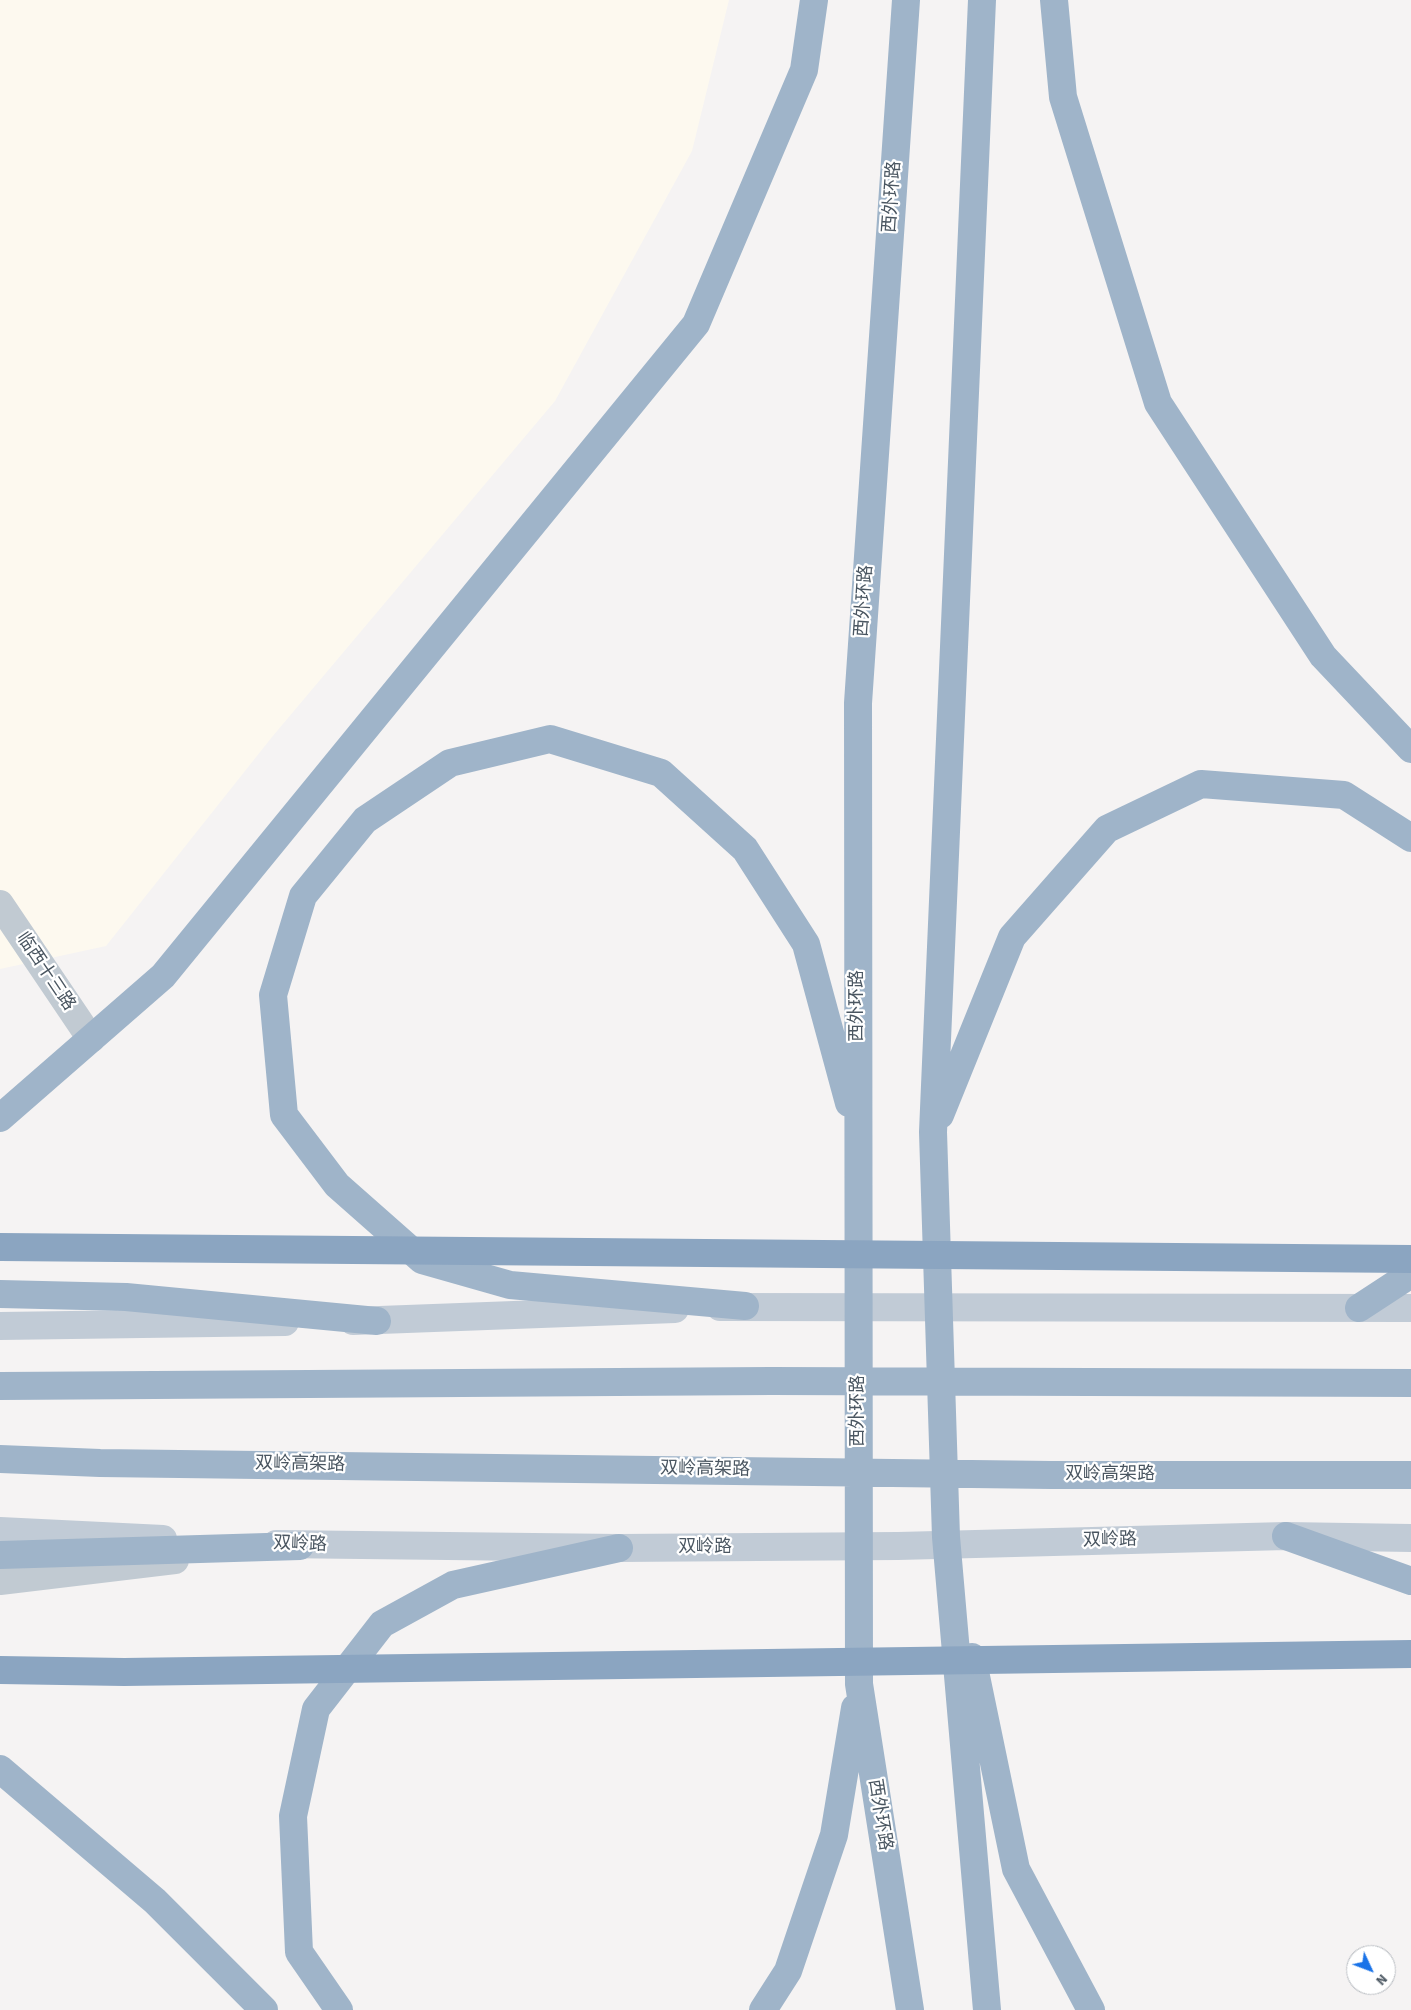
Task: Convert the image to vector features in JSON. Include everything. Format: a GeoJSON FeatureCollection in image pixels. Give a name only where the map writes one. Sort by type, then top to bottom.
{"type":"FeatureCollection","features":[{"type":"Feature","properties":{"kind":"highway"},"geometry":{"type":"LineString","coordinates":[[0,1118],[163,976],[696,324],[804,70],[814,0]]}},
{"type":"Feature","properties":{"kind":"highway","name":"西外环路"},"geometry":{"type":"LineString","coordinates":[[906,0],[858,703],[859,1684],[910,2010]]}},
{"type":"Feature","properties":{"kind":"highway"},"geometry":{"type":"LineString","coordinates":[[982,0],[933,1132],[946,1537],[987,2010]]}},
{"type":"Feature","properties":{"kind":"highway"},"geometry":{"type":"LineString","coordinates":[[1054,0],[1063,97],[1158,403],[1323,656],[1411,749]]}},
{"type":"Feature","properties":{"kind":"highway"},"geometry":{"type":"LineString","coordinates":[[745,1306],[510,1285],[422,1260],[337,1185],[284,1115],[273,995],[303,896],[364,820],[450,763],[550,739],[660,773],[746,848],[806,944],[858,1138]]}},
{"type":"Feature","properties":{"kind":"highway"},"geometry":{"type":"LineString","coordinates":[[933,1132],[1012,937],[1107,828],[1201,784],[1344,795],[1411,838]]}},
{"type":"Feature","properties":{"kind":"highway"},"geometry":{"type":"LineString","coordinates":[[0,1247],[1411,1259]]}},
{"type":"Feature","properties":{"kind":"highway"},"geometry":{"type":"LineString","coordinates":[[1358,1308],[1411,1274]]}},
{"type":"Feature","properties":{"kind":"highway"},"geometry":{"type":"LineString","coordinates":[[0,1294],[126,1297],[377,1321]]}},
{"type":"Feature","properties":{"kind":"highway"},"geometry":{"type":"LineString","coordinates":[[0,1386],[771,1381],[1411,1384]]}},
{"type":"Feature","properties":{"kind":"highway","name":"双岭高架路"},"geometry":{"type":"LineString","coordinates":[[0,1459],[100,1463],[1050,1474],[1411,1475]]}},
{"type":"Feature","properties":{"kind":"highway"},"geometry":{"type":"LineString","coordinates":[[1286,1536],[1411,1581]]}},
{"type":"Feature","properties":{"kind":"highway"},"geometry":{"type":"LineString","coordinates":[[946,1537],[1016,1869],[1091,2010]]}},
{"type":"Feature","properties":{"kind":"highway"},"geometry":{"type":"LineString","coordinates":[[0,1555],[300,1546]]}},
{"type":"Feature","properties":{"kind":"highway"},"geometry":{"type":"LineString","coordinates":[[339,2010],[299,1952],[293,1816],[316,1709],[382,1624],[454,1585],[620,1548]]}},
{"type":"Feature","properties":{"kind":"highway"},"geometry":{"type":"LineString","coordinates":[[0,1670],[124,1672],[1411,1654]]}},
{"type":"Feature","properties":{"kind":"highway"},"geometry":{"type":"LineString","coordinates":[[764,2010],[788,1971],[834,1836],[859,1684]]}},
{"type":"Feature","properties":{"kind":"highway"},"geometry":{"type":"LineString","coordinates":[[0,1769],[155,1902],[264,2010]]}},
{"type":"Feature","properties":{"kind":"main road"},"geometry":{"type":"LineString","coordinates":[[0,1326],[377,1321],[745,1306],[1411,1308]]}},
{"type":"Feature","properties":{"kind":"main road","name":"双岭路"},"geometry":{"type":"LineString","coordinates":[[0,1531],[300,1546],[620,1548],[898,1546],[1286,1536],[1411,1538]]}},
{"type":"Feature","properties":{"kind":"street","name":"临西十三路"},"geometry":{"type":"LineString","coordinates":[[0,904],[91,1039]]}},
{"type":"Feature","properties":{"kind":"street"},"geometry":{"type":"LineString","coordinates":[[0,1581],[300,1546]]}},
{"type":"Feature","properties":{"kind":"shaded area"},"geometry":{"type":"Polygon","coordinates":[[[0,0],[729,0],[692,151],[555,401],[272,737],[106,946],[0,969],[0,0]]]}}]}
